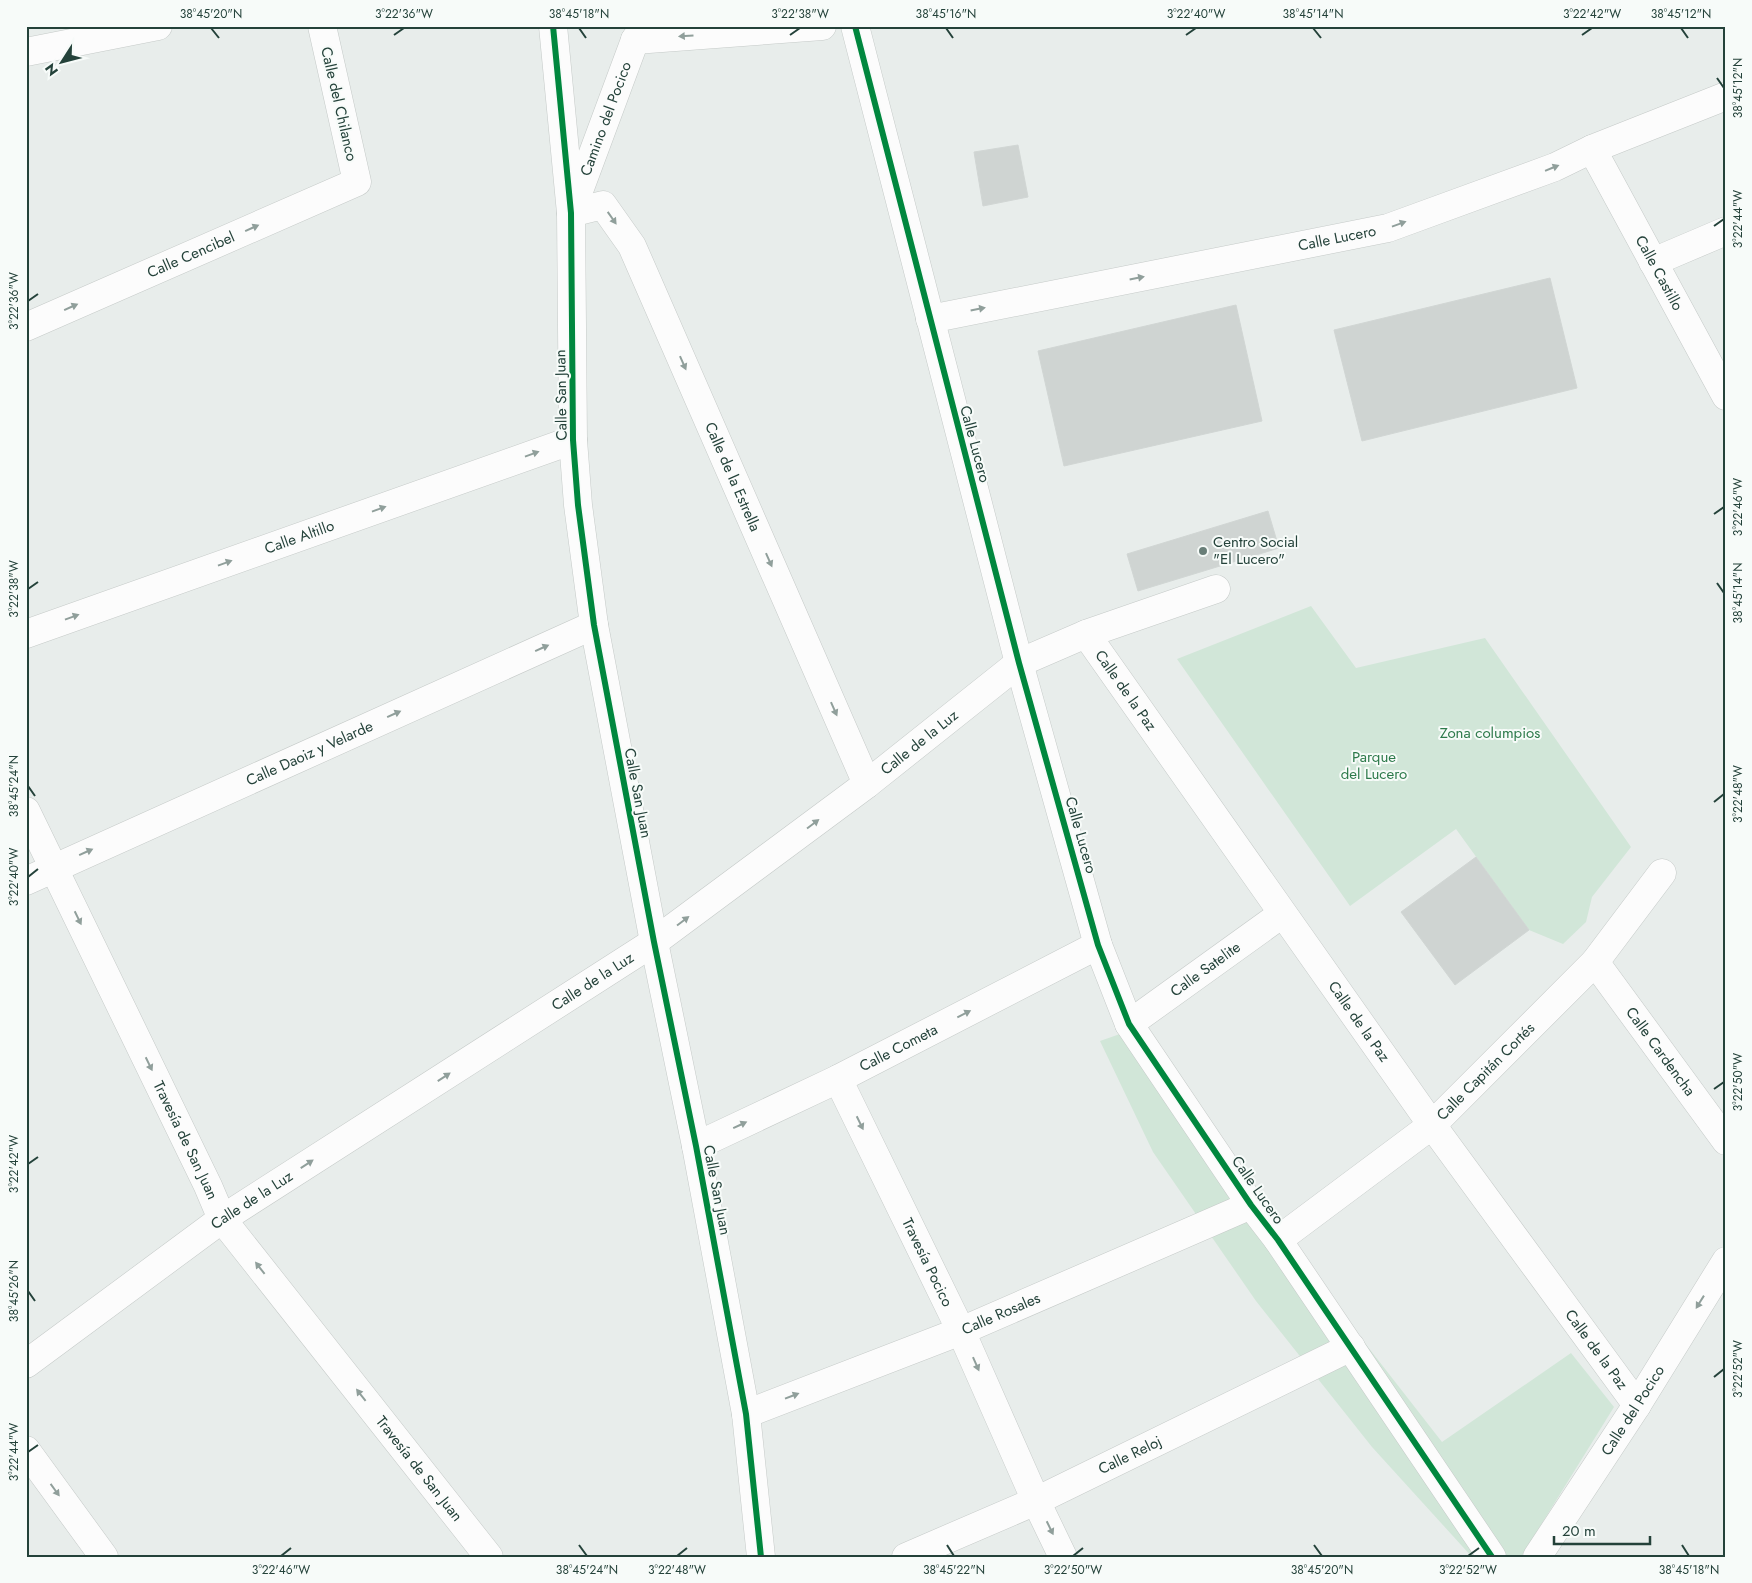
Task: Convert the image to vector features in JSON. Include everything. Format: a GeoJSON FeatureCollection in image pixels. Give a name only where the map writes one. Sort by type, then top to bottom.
{"type":"FeatureCollection","features":[{"type":"Feature","properties":{"kind":"street"},"geometry":{"type":"LineString","coordinates":[[26,52],[158,26]]}},
{"type":"Feature","properties":{"kind":"street","name":"Calle del Chilanco"},"geometry":{"type":"LineString","coordinates":[[322,26],[357,182]]}},
{"type":"Feature","properties":{"kind":"street","name":"Calle San Juan"},"geometry":{"type":"LineString","coordinates":[[553,26],[571,213],[573,440],[578,505],[594,625],[654,942],[696,1146],[746,1414],[761,1557]]}},
{"type":"Feature","properties":{"kind":"street"},"geometry":{"type":"LineString","coordinates":[[640,33],[822,26]]}},
{"type":"Feature","properties":{"kind":"street","name":"Calle Lucero"},"geometry":{"type":"LineString","coordinates":[[855,26],[1019,663],[1098,945],[1129,1024],[1252,1205],[1278,1240],[1492,1557]]}},
{"type":"Feature","properties":{"kind":"street","name":"Camino del Pocico"},"geometry":{"type":"LineString","coordinates":[[571,213],[640,33]]}},
{"type":"Feature","properties":{"kind":"street","name":"Calle Lucero"},"geometry":{"type":"LineString","coordinates":[[930,319],[1388,228],[1555,167],[1592,149],[1726,96]]}},
{"type":"Feature","properties":{"kind":"street","name":"Calle Castillo"},"geometry":{"type":"LineString","coordinates":[[1592,149],[1726,396]]}},
{"type":"Feature","properties":{"kind":"street","name":"Calle Cencibel"},"geometry":{"type":"LineString","coordinates":[[26,327],[357,182]]}},
{"type":"Feature","properties":{"kind":"street","name":"Calle de la Estrella"},"geometry":{"type":"LineString","coordinates":[[571,213],[603,205],[632,246],[867,784]]}},
{"type":"Feature","properties":{"kind":"street"},"geometry":{"type":"LineString","coordinates":[[1653,262],[1726,231]]}},
{"type":"Feature","properties":{"kind":"street","name":"Calle Altillo"},"geometry":{"type":"LineString","coordinates":[[26,634],[573,440]]}},
{"type":"Feature","properties":{"kind":"street","name":"Calle de la Luz"},"geometry":{"type":"LineString","coordinates":[[26,1364],[222,1219],[654,942],[867,784],[1019,663],[1086,634],[1216,589]]}},
{"type":"Feature","properties":{"kind":"street","name":"Calle Daoiz y Velarde"},"geometry":{"type":"LineString","coordinates":[[26,880],[594,625]]}},
{"type":"Feature","properties":{"kind":"street","name":"Calle de la Paz"},"geometry":{"type":"LineString","coordinates":[[1086,634],[1432,1125],[1637,1405]]}},
{"type":"Feature","properties":{"kind":"street","name":"Travesía de San Juan"},"geometry":{"type":"LineString","coordinates":[[26,811],[208,1186],[222,1219],[489,1557]]}},
{"type":"Feature","properties":{"kind":"street","name":"Calle Capitán Cortés"},"geometry":{"type":"LineString","coordinates":[[1278,1240],[1432,1125],[1595,962],[1662,873]]}},
{"type":"Feature","properties":{"kind":"street","name":"Calle Satelite"},"geometry":{"type":"LineString","coordinates":[[1129,1024],[1282,914]]}},
{"type":"Feature","properties":{"kind":"street","name":"Calle Cometa"},"geometry":{"type":"LineString","coordinates":[[696,1146],[838,1079],[1098,945]]}},
{"type":"Feature","properties":{"kind":"street","name":"Calle Cardencha"},"geometry":{"type":"LineString","coordinates":[[1595,962],[1726,1141]]}},
{"type":"Feature","properties":{"kind":"street","name":"Travesía Pocico"},"geometry":{"type":"LineString","coordinates":[[838,1079],[961,1331],[1036,1501],[1063,1557]]}},
{"type":"Feature","properties":{"kind":"street","name":"Calle Rosales"},"geometry":{"type":"LineString","coordinates":[[746,1414],[961,1331],[1252,1205]]}},
{"type":"Feature","properties":{"kind":"street","name":"Calle del Pocico"},"geometry":{"type":"LineString","coordinates":[[1537,1557],[1637,1405],[1726,1261]]}},
{"type":"Feature","properties":{"kind":"street","name":"Calle Reloj"},"geometry":{"type":"LineString","coordinates":[[906,1557],[1036,1501],[1351,1348]]}},
{"type":"Feature","properties":{"kind":"street"},"geometry":{"type":"LineString","coordinates":[[26,1450],[104,1557]]}},
{"type":"Feature","properties":{"kind":"green space","name":"Parque del Lucero"},"geometry":{"type":"Polygon","coordinates":[[[1311,606],[1356,668],[1485,638],[1631,847],[1592,897],[1586,922],[1563,944],[1529,930],[1456,829],[1350,906],[1177,659],[1311,606]]]}},
{"type":"Feature","properties":{"kind":"green space"},"geometry":{"type":"Polygon","coordinates":[[[1137,1028],[1357,1333],[1442,1442],[1571,1353],[1614,1407],[1521,1557],[1472,1557],[1372,1447],[1256,1301],[1153,1152],[1100,1041],[1137,1028]]]}},
{"type":"Feature","properties":{"kind":"building"},"geometry":{"type":"Polygon","coordinates":[[[1018,145],[1028,197],[983,206],[974,152],[1018,145]]]}},
{"type":"Feature","properties":{"kind":"building"},"geometry":{"type":"Polygon","coordinates":[[[1550,278],[1577,388],[1362,441],[1334,330],[1550,278]]]}},
{"type":"Feature","properties":{"kind":"building"},"geometry":{"type":"Polygon","coordinates":[[[1236,305],[1262,421],[1064,466],[1038,351],[1236,305]]]}},
{"type":"Feature","properties":{"kind":"building","name":"Centro Social \"El Lucero\""},"geometry":{"type":"Polygon","coordinates":[[[1268,511],[1279,548],[1138,591],[1127,554],[1268,511]]]}},
{"type":"Feature","properties":{"kind":"building"},"geometry":{"type":"Polygon","coordinates":[[[1476,857],[1529,930],[1455,985],[1401,912],[1476,857]]]}},
{"type":"Feature","properties":{"kind":"cycle path"},"geometry":{"type":"LineString","coordinates":[[553,26],[571,213],[573,440],[578,505],[594,625],[654,942],[696,1146],[746,1414],[761,1557]]}},
{"type":"Feature","properties":{"kind":"cycle path"},"geometry":{"type":"LineString","coordinates":[[855,26],[1019,663],[1098,945],[1129,1024],[1251,1205],[1278,1240],[1492,1557]]}},
{"type":"Feature","properties":{"kind":"place","name":"Centro Social \"El Lucero\""},"geometry":{"type":"Point","coordinates":[1203,551]}},
{"type":"Feature","properties":{"kind":"park label","name":"Zona columpios"},"geometry":{"type":"Point","coordinates":[1490,733]}}]}
